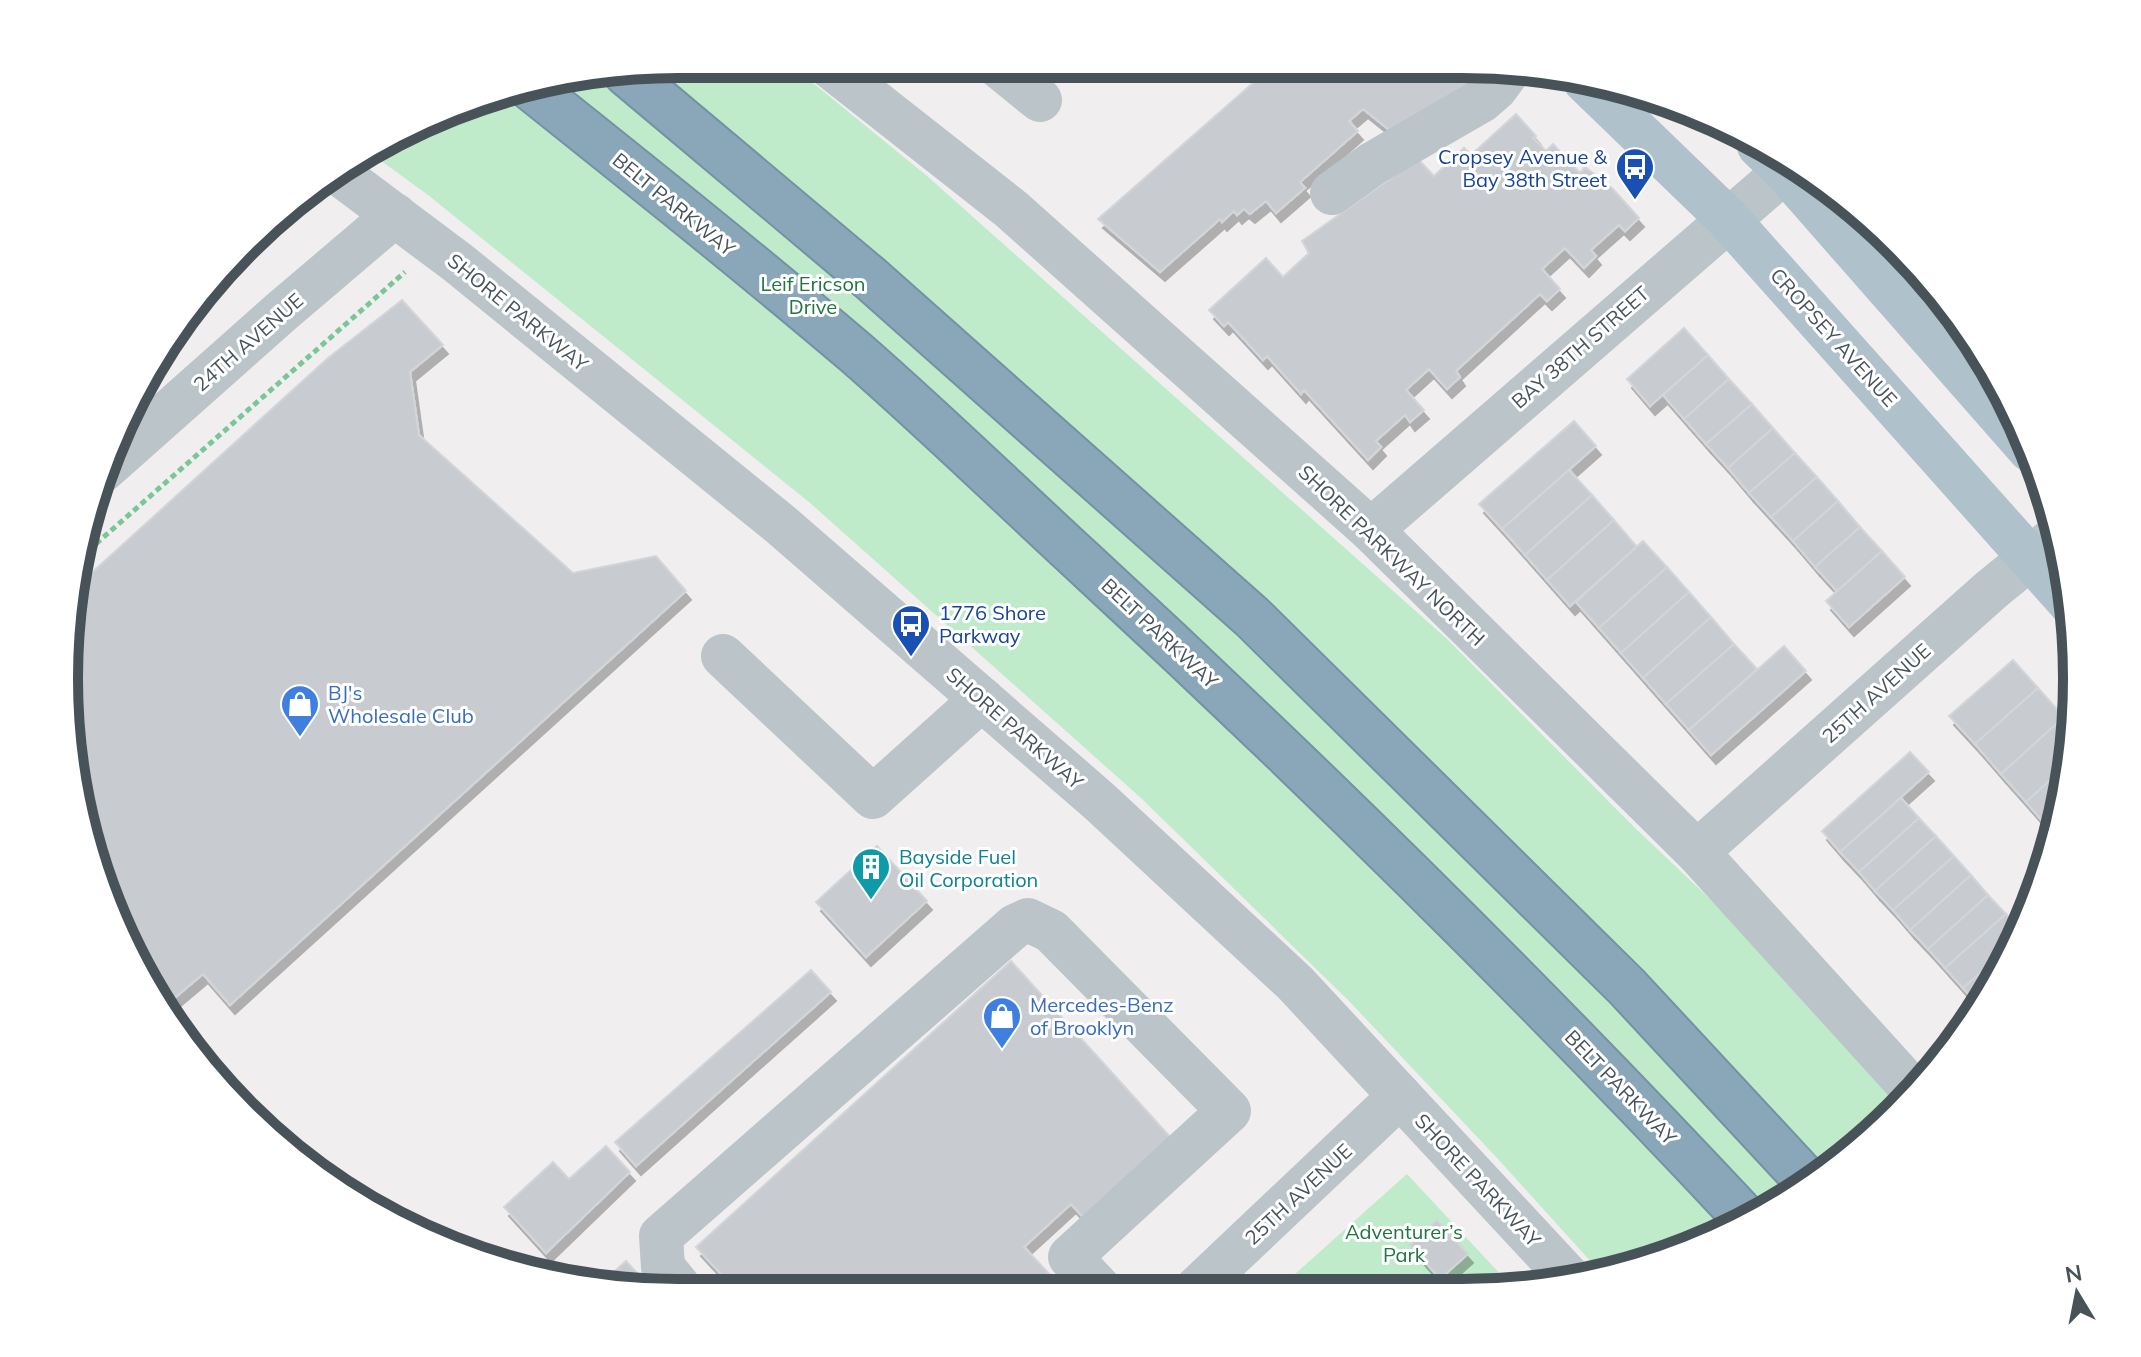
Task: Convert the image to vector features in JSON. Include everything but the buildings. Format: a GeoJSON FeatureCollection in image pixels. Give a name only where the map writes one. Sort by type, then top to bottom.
{"type":"FeatureCollection","features":[{"type":"Feature","properties":{"kind":"highway"},"geometry":{"type":"LineString","coordinates":[[634,80],[870,278],[1252,617],[1627,987],[1801,1174]]}},
{"type":"Feature","properties":{"kind":"highway","name":"BELT PARKWAY"},"geometry":{"type":"LineString","coordinates":[[539,95],[857,354],[1230,697],[1599,1062],[1739,1211]]}},
{"type":"Feature","properties":{"kind":"main road","name":"CROPSEY AVENUE"},"geometry":{"type":"LineString","coordinates":[[1598,94],[1727,218],[2044,547]]}},
{"type":"Feature","properties":{"kind":"main road"},"geometry":{"type":"LineString","coordinates":[[1793,177],[2004,420]]}},
{"type":"Feature","properties":{"kind":"street","name":"SHORE PARKWAY NORTH"},"geometry":{"type":"LineString","coordinates":[[845,78],[1011,209],[1371,530],[1697,852],[1906,1082]]}},
{"type":"Feature","properties":{"kind":"street"},"geometry":{"type":"LineString","coordinates":[[1013,78],[1040,100]]}},
{"type":"Feature","properties":{"kind":"street"},"geometry":{"type":"LineString","coordinates":[[1332,193],[1372,164],[1481,101],[1503,79]]}},
{"type":"Feature","properties":{"kind":"street","name":"BAY 38TH STREET"},"geometry":{"type":"LineString","coordinates":[[1371,530],[1727,218],[1775,166]]}},
{"type":"Feature","properties":{"kind":"street","name":"SHORE PARKWAY"},"geometry":{"type":"LineString","coordinates":[[346,179],[457,262],[780,524],[1100,802],[1295,983],[1562,1270]]}},
{"type":"Feature","properties":{"kind":"street","name":"24TH AVENUE"},"geometry":{"type":"LineString","coordinates":[[123,453],[395,215]]}},
{"type":"Feature","properties":{"kind":"street","name":"25TH AVENUE"},"geometry":{"type":"LineString","coordinates":[[1697,852],[2044,547]]}},
{"type":"Feature","properties":{"kind":"street"},"geometry":{"type":"LineString","coordinates":[[723,656],[873,797],[982,699]]}},
{"type":"Feature","properties":{"kind":"street"},"geometry":{"type":"LineString","coordinates":[[673,1279],[663,1267],[661,1236],[1015,926],[1028,920],[1051,931],[1229,1111],[1070,1257],[1091,1279]]}},
{"type":"Feature","properties":{"kind":"street","name":"25TH AVENUE"},"geometry":{"type":"LineString","coordinates":[[1207,1279],[1400,1096]]}},
{"type":"Feature","properties":{"kind":"path"},"geometry":{"type":"LineString","coordinates":[[93,546],[409,269]]}},
{"type":"Feature","properties":{"kind":"green space","name":"Leif Ericson Drive"},"geometry":{"type":"Polygon","coordinates":[[[807,78],[927,176],[1447,639],[1635,828],[1747,934],[1892,1098],[1828,1155],[1763,1199],[1656,1247],[1593,1264],[1349,1001],[1141,798],[809,502],[428,195],[378,158],[449,124],[523,98],[639,79],[807,78]]]}},
{"type":"Feature","properties":{"kind":"green space","name":"Adventurer’s Park"},"geometry":{"type":"Polygon","coordinates":[[[1407,1174],[1504,1278],[1462,1279],[1289,1279],[1407,1174]]]}},
{"type":"Feature","properties":{"kind":"place","name":"Cropsey Avenue & Bay 38th Street"},"geometry":{"type":"Point","coordinates":[1635,201]}},
{"type":"Feature","properties":{"kind":"place","name":"1776 Shore Parkway"},"geometry":{"type":"Point","coordinates":[911,658]}},
{"type":"Feature","properties":{"kind":"place","name":"BJ's Wholesale Club"},"geometry":{"type":"Point","coordinates":[300,738]}},
{"type":"Feature","properties":{"kind":"place","name":"Bayside Fuel Oil Corporation"},"geometry":{"type":"Point","coordinates":[871,901]}},
{"type":"Feature","properties":{"kind":"place","name":"Mercedes-Benz of Brooklyn"},"geometry":{"type":"Point","coordinates":[1002,1050]}}]}
